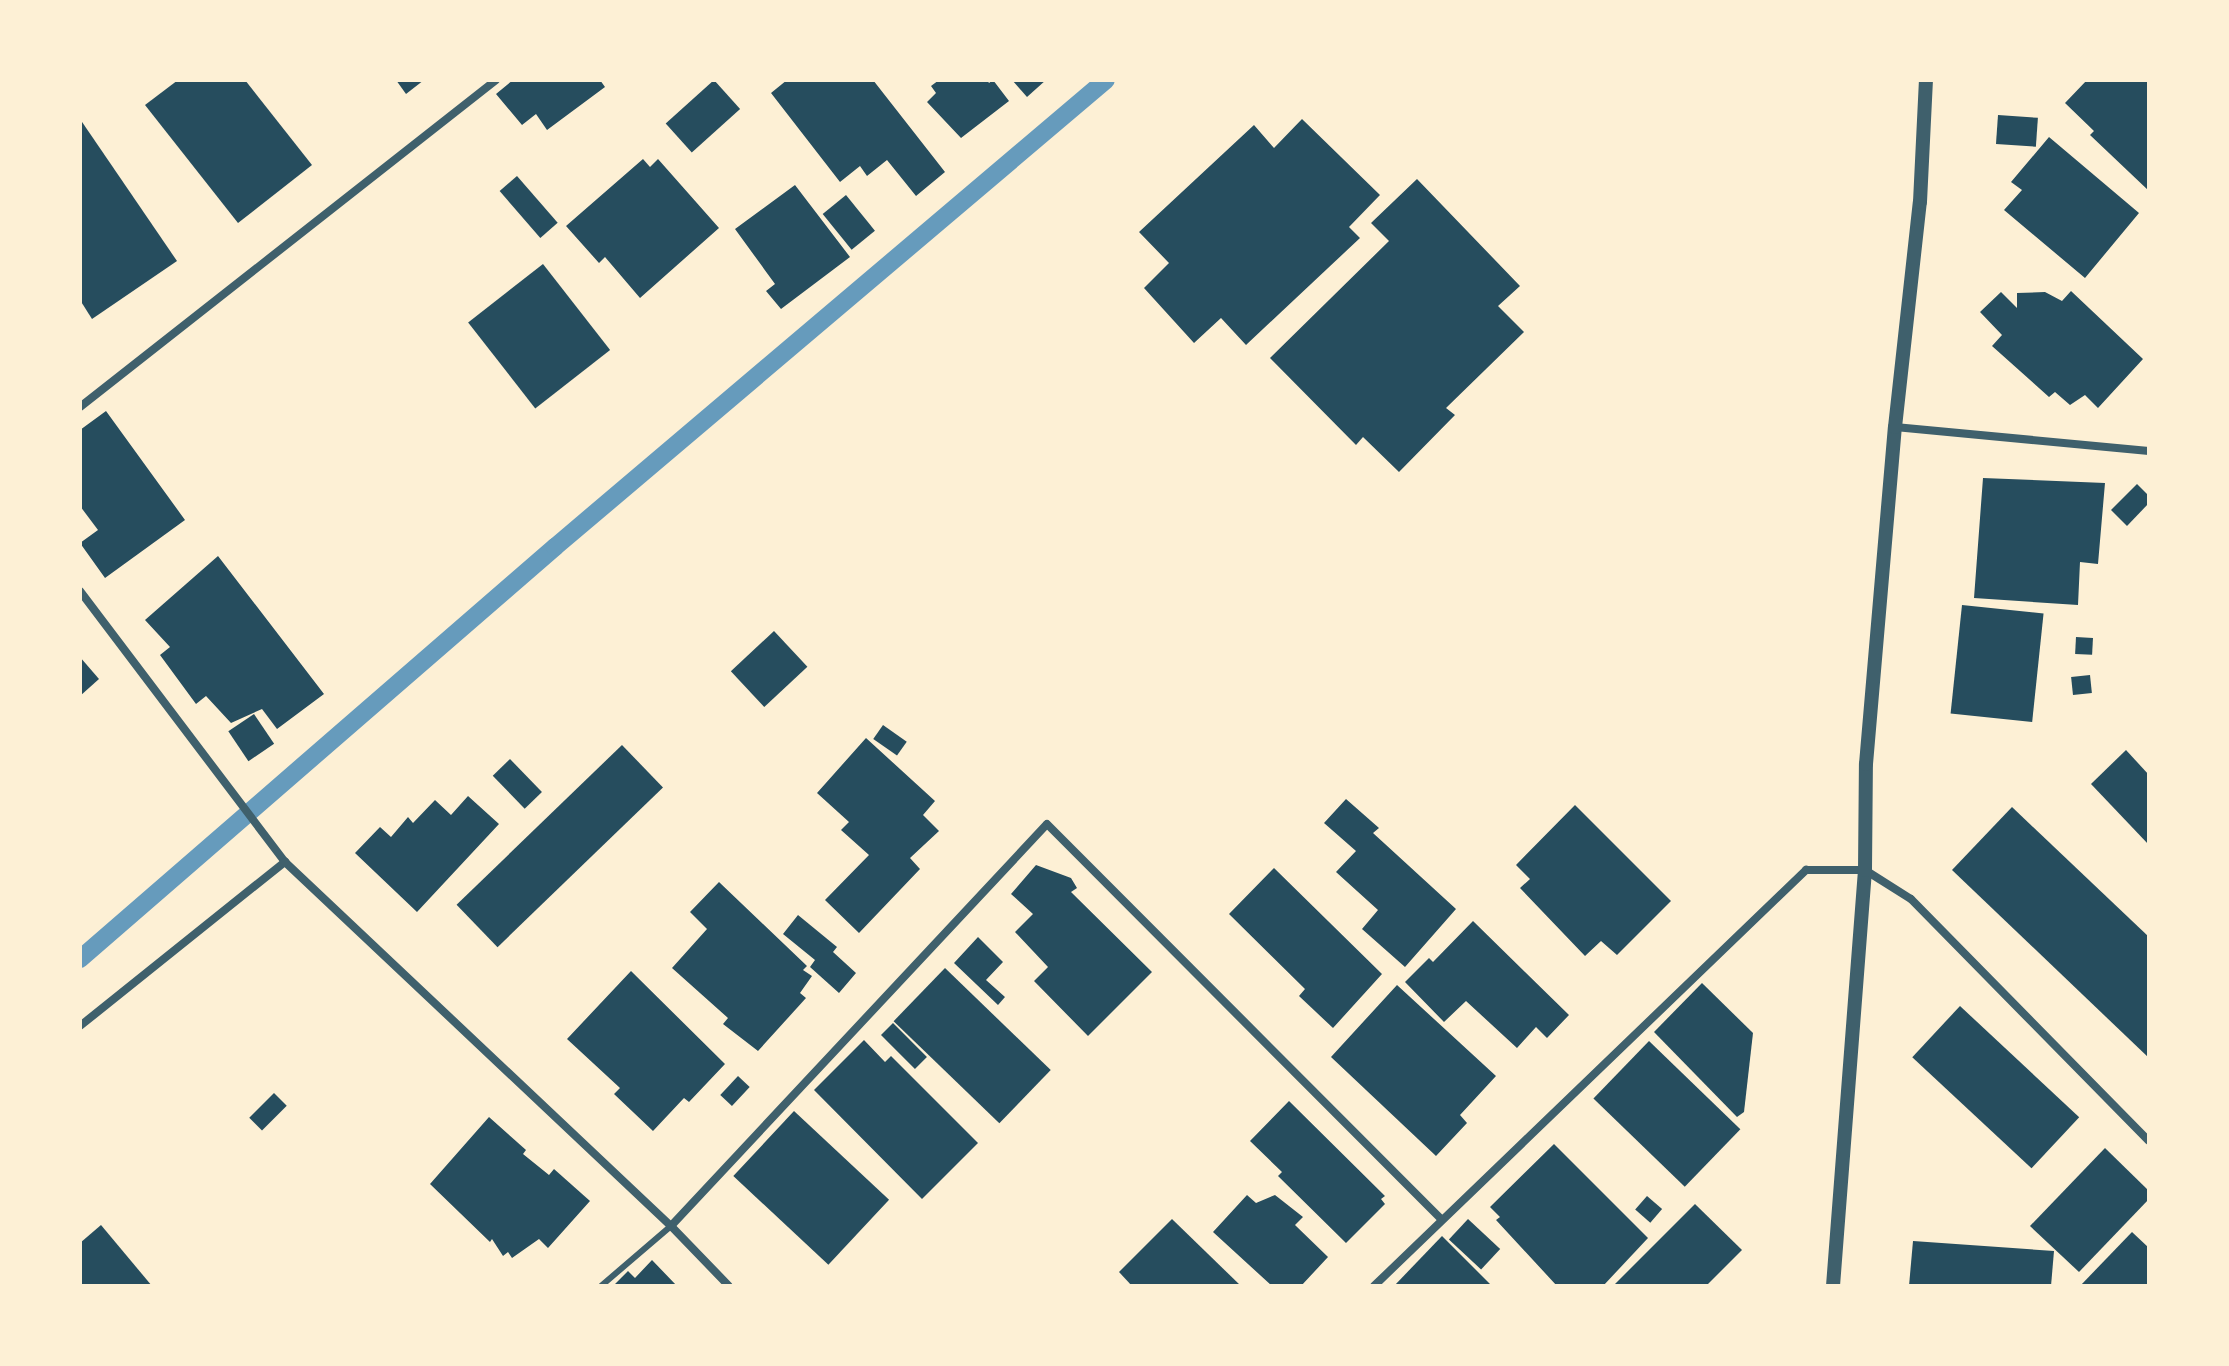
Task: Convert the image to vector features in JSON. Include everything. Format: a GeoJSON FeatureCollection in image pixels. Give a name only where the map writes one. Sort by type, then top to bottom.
{"type":"FeatureCollection","features":[{"type":"Feature","properties":{"kind":"street"},"geometry":{"type":"LineString","coordinates":[[80,407],[496,80]]}},
{"type":"Feature","properties":{"kind":"street"},"geometry":{"type":"LineString","coordinates":[[1833,1286],[1865,870],[1866,764],[1895,427],[1920,202],[1926,80]]}},
{"type":"Feature","properties":{"kind":"street"},"geometry":{"type":"LineString","coordinates":[[1895,427],[2149,451]]}},
{"type":"Feature","properties":{"kind":"street"},"geometry":{"type":"LineString","coordinates":[[80,591],[285,862],[671,1226],[729,1286]]}},
{"type":"Feature","properties":{"kind":"street"},"geometry":{"type":"LineString","coordinates":[[671,1226],[1047,824],[1441,1219]]}},
{"type":"Feature","properties":{"kind":"street"},"geometry":{"type":"LineString","coordinates":[[80,1026],[285,862]]}},
{"type":"Feature","properties":{"kind":"street"},"geometry":{"type":"LineString","coordinates":[[1374,1286],[1806,870],[1865,870],[1911,899],[2149,1141]]}},
{"type":"Feature","properties":{"kind":"lane"},"geometry":{"type":"LineString","coordinates":[[601,1286],[671,1226]]}},
{"type":"Feature","properties":{"kind":"building"},"geometry":{"type":"Polygon","coordinates":[[[178,80],[245,80],[312,165],[238,223],[145,105],[178,80]]]}},
{"type":"Feature","properties":{"kind":"building"},"geometry":{"type":"Polygon","coordinates":[[[396,80],[424,80],[406,94],[396,80]]]}},
{"type":"Feature","properties":{"kind":"building"},"geometry":{"type":"Polygon","coordinates":[[[513,80],[600,80],[605,87],[547,130],[536,114],[522,125],[496,94],[513,80]]]}},
{"type":"Feature","properties":{"kind":"building"},"geometry":{"type":"Polygon","coordinates":[[[714,80],[740,109],[692,152],[666,123],[714,80]]]}},
{"type":"Feature","properties":{"kind":"building"},"geometry":{"type":"Polygon","coordinates":[[[787,80],[873,80],[945,172],[916,196],[887,160],[867,176],[860,166],[840,182],[771,93],[787,80]]]}},
{"type":"Feature","properties":{"kind":"building"},"geometry":{"type":"Polygon","coordinates":[[[939,80],[987,80],[989,83],[993,80],[1009,101],[961,138],[927,102],[936,93],[931,86],[939,80]]]}},
{"type":"Feature","properties":{"kind":"building"},"geometry":{"type":"Polygon","coordinates":[[[1012,80],[1046,80],[1027,97],[1012,80]]]}},
{"type":"Feature","properties":{"kind":"building"},"geometry":{"type":"Polygon","coordinates":[[[2087,80],[2149,80],[2149,191],[2090,135],[2094,131],[2065,103],[2087,80]]]}},
{"type":"Feature","properties":{"kind":"building"},"geometry":{"type":"Polygon","coordinates":[[[1998,115],[2038,118],[2036,147],[1996,144],[1998,115]]]}},
{"type":"Feature","properties":{"kind":"building"},"geometry":{"type":"Polygon","coordinates":[[[80,119],[177,261],[92,319],[80,300],[80,119]]]}},
{"type":"Feature","properties":{"kind":"building"},"geometry":{"type":"Polygon","coordinates":[[[1302,119],[1380,195],[1349,227],[1360,238],[1246,345],[1221,318],[1194,343],[1144,288],[1169,263],[1139,232],[1254,125],[1274,148],[1302,119]]]}},
{"type":"Feature","properties":{"kind":"building"},"geometry":{"type":"Polygon","coordinates":[[[2049,137],[2139,213],[2085,278],[2004,210],[2022,190],[2011,182],[2049,137]]]}},
{"type":"Feature","properties":{"kind":"building"},"geometry":{"type":"Polygon","coordinates":[[[643,159],[650,167],[658,159],[719,228],[640,298],[605,257],[599,263],[566,226],[643,159]]]}},
{"type":"Feature","properties":{"kind":"building"},"geometry":{"type":"Polygon","coordinates":[[[517,176],[558,223],[540,238],[500,191],[517,176]]]}},
{"type":"Feature","properties":{"kind":"building"},"geometry":{"type":"Polygon","coordinates":[[[1417,179],[1520,286],[1498,306],[1524,332],[1446,408],[1455,415],[1399,472],[1363,437],[1356,445],[1270,358],[1389,241],[1371,223],[1417,179]]]}},
{"type":"Feature","properties":{"kind":"building"},"geometry":{"type":"Polygon","coordinates":[[[795,185],[850,257],[781,309],[766,291],[775,284],[735,229],[795,185]]]}},
{"type":"Feature","properties":{"kind":"building"},"geometry":{"type":"Polygon","coordinates":[[[846,195],[875,231],[852,250],[823,214],[846,195]]]}},
{"type":"Feature","properties":{"kind":"building"},"geometry":{"type":"Polygon","coordinates":[[[543,264],[610,350],[535,408],[468,322],[543,264]]]}},
{"type":"Feature","properties":{"kind":"building"},"geometry":{"type":"Polygon","coordinates":[[[2071,291],[2143,359],[2098,408],[2085,395],[2070,405],[2055,392],[2049,397],[1992,346],[2002,335],[1980,312],[2001,292],[2017,308],[2017,293],[2045,292],[2062,301],[2071,291]]]}},
{"type":"Feature","properties":{"kind":"building"},"geometry":{"type":"Polygon","coordinates":[[[106,411],[185,520],[105,578],[80,543],[98,530],[80,506],[80,430],[106,411]]]}},
{"type":"Feature","properties":{"kind":"building"},"geometry":{"type":"Polygon","coordinates":[[[1983,478],[2105,483],[2098,564],[2080,562],[2078,605],[1974,598],[1983,478]]]}},
{"type":"Feature","properties":{"kind":"building"},"geometry":{"type":"Polygon","coordinates":[[[2137,484],[2149,496],[2149,503],[2127,526],[2111,510],[2137,484]]]}},
{"type":"Feature","properties":{"kind":"building"},"geometry":{"type":"Polygon","coordinates":[[[218,556],[324,694],[277,729],[262,709],[231,723],[206,696],[196,704],[160,655],[170,647],[145,620],[218,556]]]}},
{"type":"Feature","properties":{"kind":"building"},"geometry":{"type":"Polygon","coordinates":[[[1962,605],[2044,614],[2032,722],[1951,713],[1962,605]]]}},
{"type":"Feature","properties":{"kind":"building"},"geometry":{"type":"Polygon","coordinates":[[[774,631],[807,667],[764,707],[731,671],[774,631]]]}},
{"type":"Feature","properties":{"kind":"building"},"geometry":{"type":"Polygon","coordinates":[[[2076,637],[2093,638],[2092,655],[2075,654],[2076,637]]]}},
{"type":"Feature","properties":{"kind":"building"},"geometry":{"type":"Polygon","coordinates":[[[80,657],[99,679],[80,696],[80,657]]]}},
{"type":"Feature","properties":{"kind":"building"},"geometry":{"type":"Polygon","coordinates":[[[2090,675],[2092,693],[2073,695],[2071,677],[2090,675]]]}},
{"type":"Feature","properties":{"kind":"building"},"geometry":{"type":"Polygon","coordinates":[[[254,714],[274,744],[248,761],[228,731],[254,714]]]}},
{"type":"Feature","properties":{"kind":"building"},"geometry":{"type":"Polygon","coordinates":[[[883,725],[907,742],[897,756],[873,739],[883,725]]]}},
{"type":"Feature","properties":{"kind":"building"},"geometry":{"type":"Polygon","coordinates":[[[866,738],[935,801],[923,815],[939,831],[910,858],[920,869],[859,933],[825,900],[869,855],[841,830],[849,822],[817,793],[866,738]]]}},
{"type":"Feature","properties":{"kind":"building"},"geometry":{"type":"Polygon","coordinates":[[[622,745],[663,787],[498,947],[457,905],[622,745]]]}},
{"type":"Feature","properties":{"kind":"building"},"geometry":{"type":"Polygon","coordinates":[[[2126,750],[2149,775],[2149,845],[2091,784],[2126,750]]]}},
{"type":"Feature","properties":{"kind":"building"},"geometry":{"type":"Polygon","coordinates":[[[510,759],[542,792],[525,809],[493,776],[510,759]]]}},
{"type":"Feature","properties":{"kind":"building"},"geometry":{"type":"Polygon","coordinates":[[[468,796],[499,824],[417,912],[355,853],[380,827],[391,837],[408,817],[413,823],[435,800],[451,815],[468,796]]]}},
{"type":"Feature","properties":{"kind":"building"},"geometry":{"type":"Polygon","coordinates":[[[1346,799],[1379,828],[1373,833],[1456,909],[1405,967],[1362,929],[1378,910],[1336,872],[1356,851],[1324,823],[1346,799]]]}},
{"type":"Feature","properties":{"kind":"building"},"geometry":{"type":"Polygon","coordinates":[[[1575,805],[1671,901],[1617,955],[1601,941],[1585,956],[1520,888],[1530,879],[1516,865],[1575,805]]]}},
{"type":"Feature","properties":{"kind":"building"},"geometry":{"type":"Polygon","coordinates":[[[2012,807],[2149,937],[2149,1058],[1952,870],[2012,807]]]}},
{"type":"Feature","properties":{"kind":"building"},"geometry":{"type":"Polygon","coordinates":[[[1036,865],[1071,878],[1077,888],[1071,892],[1152,972],[1088,1036],[1034,981],[1048,967],[1015,932],[1033,914],[1011,894],[1036,865]]]}},
{"type":"Feature","properties":{"kind":"building"},"geometry":{"type":"Polygon","coordinates":[[[1274,868],[1382,974],[1333,1028],[1299,996],[1305,989],[1229,914],[1274,868]]]}},
{"type":"Feature","properties":{"kind":"building"},"geometry":{"type":"Polygon","coordinates":[[[719,882],[807,966],[803,970],[812,976],[800,993],[806,998],[758,1051],[723,1024],[728,1018],[672,968],[707,929],[690,912],[719,882]]]}},
{"type":"Feature","properties":{"kind":"building"},"geometry":{"type":"Polygon","coordinates":[[[798,915],[837,947],[833,952],[856,973],[839,993],[810,967],[815,960],[783,934],[798,915]]]}},
{"type":"Feature","properties":{"kind":"building"},"geometry":{"type":"Polygon","coordinates":[[[1473,921],[1569,1015],[1547,1038],[1536,1027],[1517,1048],[1466,1001],[1444,1022],[1405,982],[1429,958],[1433,962],[1473,921]]]}},
{"type":"Feature","properties":{"kind":"building"},"geometry":{"type":"Polygon","coordinates":[[[978,937],[1003,962],[986,980],[1005,997],[998,1005],[954,963],[978,937]]]}},
{"type":"Feature","properties":{"kind":"building"},"geometry":{"type":"Polygon","coordinates":[[[945,968],[1051,1070],[999,1123],[894,1021],[945,968]]]}},
{"type":"Feature","properties":{"kind":"building"},"geometry":{"type":"Polygon","coordinates":[[[631,971],[725,1064],[689,1102],[684,1098],[653,1131],[614,1094],[620,1088],[567,1039],[631,971]]]}},
{"type":"Feature","properties":{"kind":"building"},"geometry":{"type":"Polygon","coordinates":[[[1702,983],[1753,1033],[1744,1112],[1737,1117],[1654,1032],[1702,983]]]}},
{"type":"Feature","properties":{"kind":"building"},"geometry":{"type":"Polygon","coordinates":[[[1397,985],[1496,1076],[1460,1115],[1467,1123],[1436,1156],[1331,1057],[1397,985]]]}},
{"type":"Feature","properties":{"kind":"building"},"geometry":{"type":"Polygon","coordinates":[[[1960,1006],[2079,1117],[2031,1168],[1912,1057],[1960,1006]]]}},
{"type":"Feature","properties":{"kind":"building"},"geometry":{"type":"Polygon","coordinates":[[[893,1023],[927,1057],[915,1069],[881,1035],[893,1023]]]}},
{"type":"Feature","properties":{"kind":"building"},"geometry":{"type":"Polygon","coordinates":[[[864,1040],[885,1062],[891,1056],[978,1143],[922,1199],[814,1090],[864,1040]]]}},
{"type":"Feature","properties":{"kind":"building"},"geometry":{"type":"Polygon","coordinates":[[[1649,1041],[1740,1129],[1685,1187],[1593,1099],[1649,1041]]]}},
{"type":"Feature","properties":{"kind":"building"},"geometry":{"type":"Polygon","coordinates":[[[738,1076],[750,1087],[732,1106],[720,1095],[738,1076]]]}},
{"type":"Feature","properties":{"kind":"building"},"geometry":{"type":"Polygon","coordinates":[[[274,1093],[287,1106],[262,1130],[249,1118],[274,1093]]]}},
{"type":"Feature","properties":{"kind":"building"},"geometry":{"type":"Polygon","coordinates":[[[1289,1101],[1385,1196],[1381,1199],[1385,1204],[1346,1243],[1278,1176],[1282,1172],[1250,1141],[1289,1101]]]}},
{"type":"Feature","properties":{"kind":"building"},"geometry":{"type":"Polygon","coordinates":[[[794,1111],[889,1200],[828,1265],[733,1176],[794,1111]]]}},
{"type":"Feature","properties":{"kind":"building"},"geometry":{"type":"Polygon","coordinates":[[[489,1117],[526,1150],[523,1154],[549,1175],[554,1169],[590,1201],[548,1248],[539,1239],[512,1258],[508,1252],[503,1256],[492,1239],[490,1242],[430,1184],[489,1117]]]}},
{"type":"Feature","properties":{"kind":"building"},"geometry":{"type":"Polygon","coordinates":[[[1554,1144],[1648,1238],[1603,1286],[1557,1286],[1496,1220],[1500,1217],[1490,1207],[1554,1144]]]}},
{"type":"Feature","properties":{"kind":"building"},"geometry":{"type":"Polygon","coordinates":[[[2105,1148],[2149,1191],[2149,1199],[2079,1272],[2030,1226],[2105,1148]]]}},
{"type":"Feature","properties":{"kind":"building"},"geometry":{"type":"Polygon","coordinates":[[[1247,1195],[1256,1203],[1275,1195],[1303,1217],[1295,1225],[1328,1257],[1301,1286],[1272,1286],[1213,1232],[1247,1195]]]}},
{"type":"Feature","properties":{"kind":"building"},"geometry":{"type":"Polygon","coordinates":[[[1647,1196],[1662,1209],[1650,1223],[1635,1210],[1647,1196]]]}},
{"type":"Feature","properties":{"kind":"building"},"geometry":{"type":"Polygon","coordinates":[[[1695,1204],[1742,1250],[1706,1286],[1613,1286],[1695,1204]]]}},
{"type":"Feature","properties":{"kind":"building"},"geometry":{"type":"Polygon","coordinates":[[[1172,1219],[1241,1286],[1132,1286],[1119,1272],[1172,1219]]]}},
{"type":"Feature","properties":{"kind":"building"},"geometry":{"type":"Polygon","coordinates":[[[1468,1219],[1500,1249],[1481,1269],[1449,1239],[1468,1219]]]}},
{"type":"Feature","properties":{"kind":"building"},"geometry":{"type":"Polygon","coordinates":[[[101,1225],[152,1286],[80,1286],[80,1243],[101,1225]]]}},
{"type":"Feature","properties":{"kind":"building"},"geometry":{"type":"Polygon","coordinates":[[[2132,1232],[2149,1248],[2149,1286],[2080,1286],[2132,1232]]]}},
{"type":"Feature","properties":{"kind":"building"},"geometry":{"type":"Polygon","coordinates":[[[1442,1236],[1492,1286],[1394,1286],[1442,1236]]]}},
{"type":"Feature","properties":{"kind":"building"},"geometry":{"type":"Polygon","coordinates":[[[1913,1241],[2054,1251],[2051,1286],[1909,1286],[1913,1241]]]}},
{"type":"Feature","properties":{"kind":"building"},"geometry":{"type":"Polygon","coordinates":[[[652,1260],[677,1286],[613,1286],[628,1271],[635,1278],[652,1260]]]}},
{"type":"Feature","properties":{"kind":"waterway"},"geometry":{"type":"LineString","coordinates":[[80,959],[555,547],[1106,80]]}}]}
